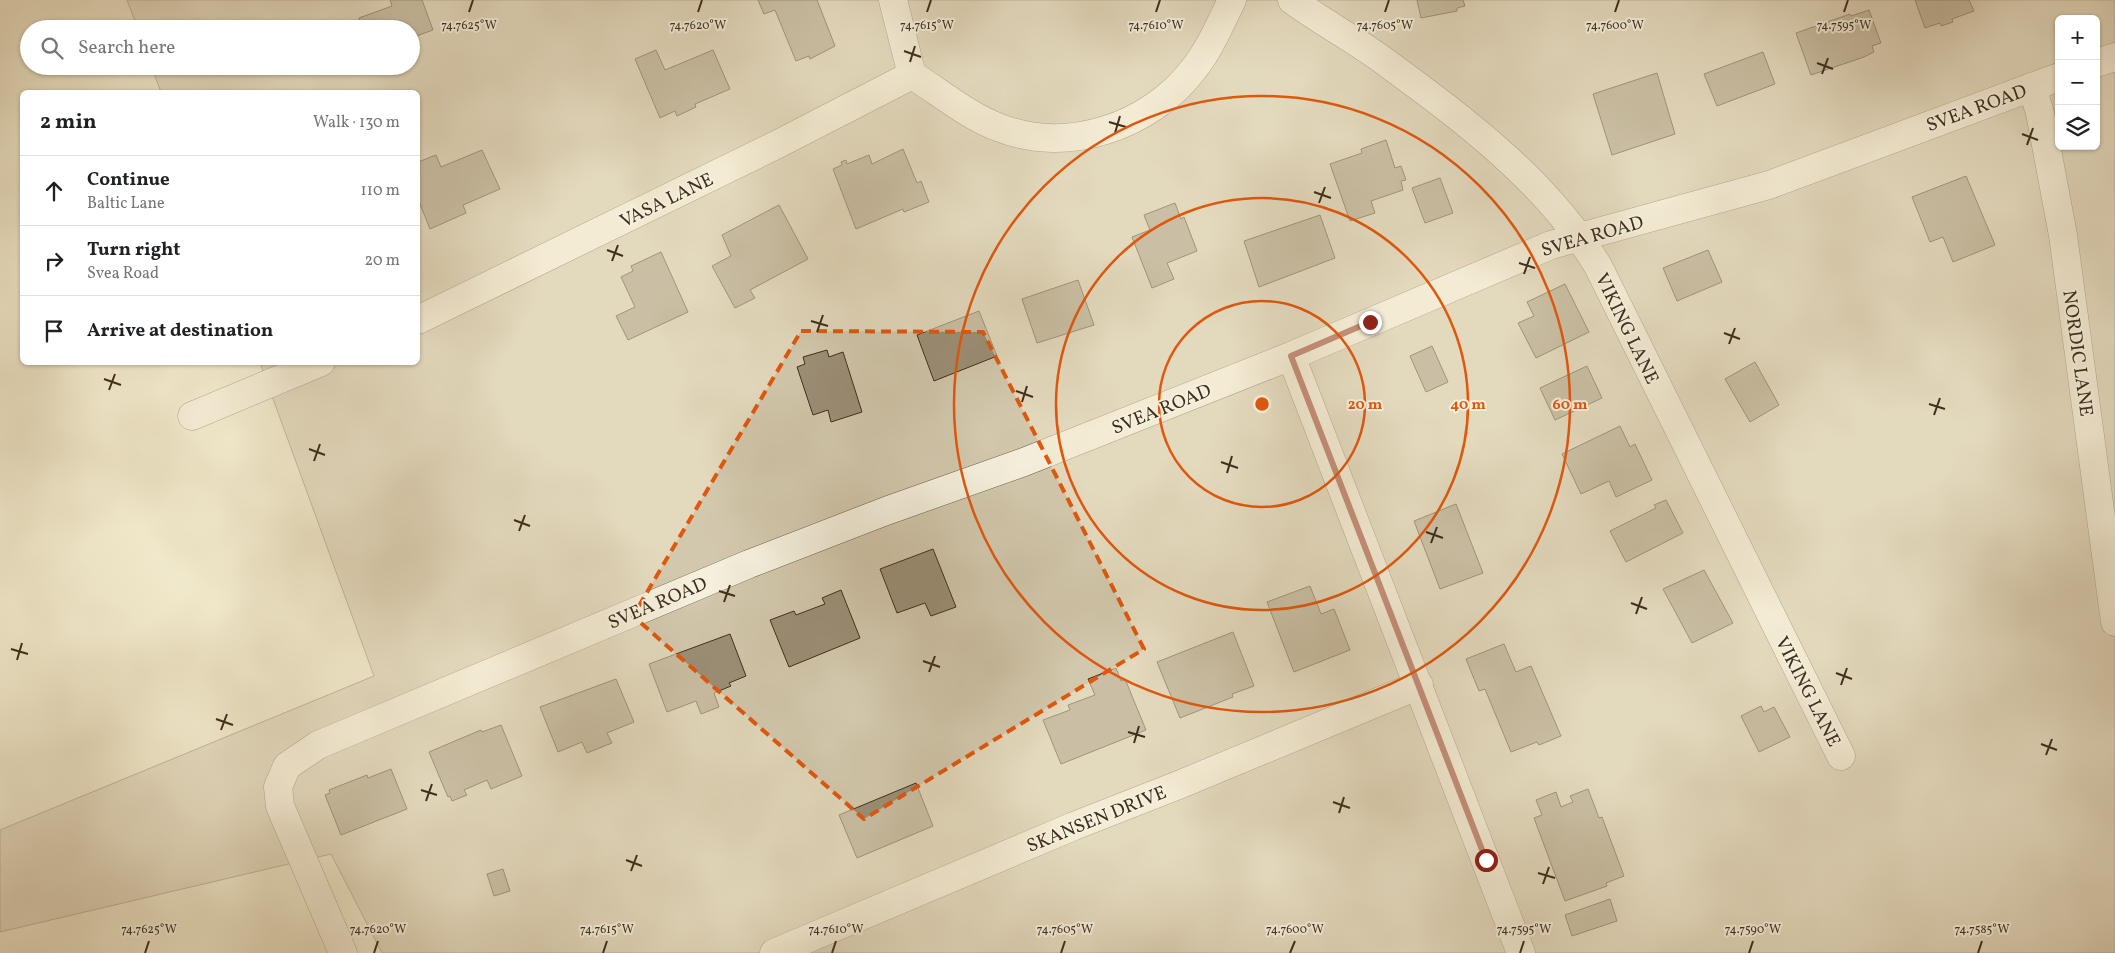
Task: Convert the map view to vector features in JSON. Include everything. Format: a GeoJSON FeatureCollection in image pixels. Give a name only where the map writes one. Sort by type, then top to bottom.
{"type":"FeatureCollection","features":[{"type":"Feature","properties":{"kind":"street"},"geometry":{"type":"LineString","coordinates":[[893,0],[912,75],[969,112],[1000,128],[1034,137],[1061,138],[1085,136],[1109,129],[1144,114],[1178,88],[1207,50],[1232,0]]}},
{"type":"Feature","properties":{"kind":"street","name":"VIKING LANE"},"geometry":{"type":"LineString","coordinates":[[1292,0],[1383,60],[1485,138],[1551,200],[1581,238],[1598,266],[1625,324],[1841,756]]}},
{"type":"Feature","properties":{"kind":"street"},"geometry":{"type":"LineString","coordinates":[[2100,63],[2115,57]]}},
{"type":"Feature","properties":{"kind":"street","name":"VASA LANE"},"geometry":{"type":"LineString","coordinates":[[420,319],[769,148],[912,75]]}},
{"type":"Feature","properties":{"kind":"street","name":"SVEA ROAD"},"geometry":{"type":"LineString","coordinates":[[343,953],[280,806],[278,787],[287,766],[318,745],[749,564],[886,511],[1024,462],[1291,356],[1551,245],[1769,184],[2055,78]]}},
{"type":"Feature","properties":{"kind":"street","name":"NORDIC LANE"},"geometry":{"type":"LineString","coordinates":[[2032,87],[2040,113],[2063,235],[2115,622]]}},
{"type":"Feature","properties":{"kind":"street"},"geometry":{"type":"LineString","coordinates":[[1291,356],[1419,685],[1520,953]]}},
{"type":"Feature","properties":{"kind":"street"},"geometry":{"type":"LineString","coordinates":[[192,416],[314,365]]}},
{"type":"Feature","properties":{"kind":"street","name":"SKANSEN DRIVE"},"geometry":{"type":"LineString","coordinates":[[774,953],[1074,826],[1181,784],[1419,685]]}},
{"type":"Feature","properties":{"kind":"highlighted area"},"geometry":{"type":"Polygon","coordinates":[[[801,331],[983,332],[1144,649],[864,819],[633,616],[801,331]]]}},
{"type":"Feature","properties":{"kind":"shaded area"},"geometry":{"type":"Polygon","coordinates":[[[127,0],[2115,0],[2115,953],[382,953],[331,854],[0,932],[0,830],[374,676],[261,365],[420,365],[420,90],[160,90],[154,75],[420,75],[420,20],[135,20],[127,0]]]}},
{"type":"Feature","properties":{"kind":"building"},"geometry":{"type":"Polygon","coordinates":[[[390,0],[422,0],[433,30],[420,35],[420,20],[360,20],[359,18],[392,6],[390,0]]]}},
{"type":"Feature","properties":{"kind":"building"},"geometry":{"type":"Polygon","coordinates":[[[758,0],[817,0],[835,46],[810,59],[809,56],[796,61],[775,10],[764,14],[758,0]]]}},
{"type":"Feature","properties":{"kind":"building"},"geometry":{"type":"Polygon","coordinates":[[[1417,0],[1463,0],[1465,6],[1457,8],[1457,11],[1421,18],[1417,0]]]}},
{"type":"Feature","properties":{"kind":"building"},"geometry":{"type":"Polygon","coordinates":[[[1915,0],[1969,0],[1974,11],[1952,19],[1953,22],[1941,26],[1940,23],[1925,28],[1915,0]]]}},
{"type":"Feature","properties":{"kind":"building"},"geometry":{"type":"Polygon","coordinates":[[[1869,10],[1881,43],[1872,46],[1874,52],[1811,75],[1796,33],[1850,14],[1851,16],[1869,10]]]}},
{"type":"Feature","properties":{"kind":"building"},"geometry":{"type":"Polygon","coordinates":[[[656,50],[665,70],[713,50],[730,89],[695,104],[696,107],[677,116],[675,111],[660,118],[635,59],[656,50]]]}},
{"type":"Feature","properties":{"kind":"building"},"geometry":{"type":"Polygon","coordinates":[[[1763,52],[1775,84],[1717,106],[1704,74],[1763,52]]]}},
{"type":"Feature","properties":{"kind":"building"},"geometry":{"type":"Polygon","coordinates":[[[1657,73],[1675,134],[1612,155],[1593,94],[1657,73]]]}},
{"type":"Feature","properties":{"kind":"building"},"geometry":{"type":"Polygon","coordinates":[[[1386,140],[1395,168],[1401,166],[1406,180],[1401,181],[1403,190],[1371,201],[1375,213],[1350,221],[1330,164],[1362,153],[1361,149],[1386,140]]]}},
{"type":"Feature","properties":{"kind":"building"},"geometry":{"type":"Polygon","coordinates":[[[903,149],[917,183],[921,181],[929,202],[904,212],[903,209],[856,229],[833,169],[842,165],[841,162],[846,160],[847,164],[869,155],[872,164],[903,149]]]}},
{"type":"Feature","properties":{"kind":"building"},"geometry":{"type":"Polygon","coordinates":[[[482,150],[500,189],[463,205],[466,213],[430,229],[420,204],[420,161],[436,155],[441,167],[482,150]]]}},
{"type":"Feature","properties":{"kind":"building"},"geometry":{"type":"Polygon","coordinates":[[[1966,176],[1995,245],[1953,262],[1943,237],[1930,242],[1912,197],[1966,176]]]}},
{"type":"Feature","properties":{"kind":"building"},"geometry":{"type":"Polygon","coordinates":[[[1440,178],[1453,213],[1425,223],[1412,188],[1440,178]]]}},
{"type":"Feature","properties":{"kind":"building"},"geometry":{"type":"Polygon","coordinates":[[[1175,203],[1181,219],[1184,217],[1197,251],[1167,263],[1174,279],[1152,288],[1132,237],[1150,230],[1144,215],[1175,203]]]}},
{"type":"Feature","properties":{"kind":"building"},"geometry":{"type":"Polygon","coordinates":[[[779,205],[808,259],[750,290],[755,298],[735,308],[712,266],[731,256],[722,235],[779,205]]]}},
{"type":"Feature","properties":{"kind":"building"},"geometry":{"type":"Polygon","coordinates":[[[1320,215],[1335,258],[1259,287],[1244,241],[1320,215]]]}},
{"type":"Feature","properties":{"kind":"building"},"geometry":{"type":"Polygon","coordinates":[[[1708,250],[1722,282],[1677,301],[1663,268],[1708,250]]]}},
{"type":"Feature","properties":{"kind":"building"},"geometry":{"type":"Polygon","coordinates":[[[661,252],[688,312],[628,340],[616,316],[635,307],[621,277],[633,271],[631,266],[661,252]]]}},
{"type":"Feature","properties":{"kind":"building"},"geometry":{"type":"Polygon","coordinates":[[[1078,280],[1094,325],[1037,343],[1022,299],[1078,280]]]}},
{"type":"Feature","properties":{"kind":"building"},"geometry":{"type":"Polygon","coordinates":[[[1565,284],[1589,332],[1536,358],[1518,323],[1534,316],[1527,302],[1565,284]]]}},
{"type":"Feature","properties":{"kind":"building"},"geometry":{"type":"Polygon","coordinates":[[[979,311],[997,356],[934,381],[917,335],[979,311]]]}},
{"type":"Feature","properties":{"kind":"building"},"geometry":{"type":"Polygon","coordinates":[[[1432,346],[1448,382],[1426,392],[1410,356],[1432,346]]]}},
{"type":"Feature","properties":{"kind":"building"},"geometry":{"type":"Polygon","coordinates":[[[827,350],[829,357],[843,352],[862,412],[831,422],[828,410],[813,415],[797,367],[805,364],[803,357],[827,350]]]}},
{"type":"Feature","properties":{"kind":"building"},"geometry":{"type":"Polygon","coordinates":[[[1755,362],[1779,405],[1750,422],[1725,379],[1755,362]]]}},
{"type":"Feature","properties":{"kind":"building"},"geometry":{"type":"Polygon","coordinates":[[[1587,366],[1602,398],[1555,420],[1540,388],[1587,366]]]}},
{"type":"Feature","properties":{"kind":"building"},"geometry":{"type":"Polygon","coordinates":[[[1620,426],[1630,447],[1635,444],[1652,480],[1616,497],[1609,481],[1581,494],[1562,454],[1620,426]]]}},
{"type":"Feature","properties":{"kind":"building"},"geometry":{"type":"Polygon","coordinates":[[[1666,500],[1683,533],[1626,562],[1610,531],[1656,508],[1654,505],[1666,500]]]}},
{"type":"Feature","properties":{"kind":"building"},"geometry":{"type":"Polygon","coordinates":[[[1456,504],[1483,573],[1440,589],[1414,521],[1456,504]]]}},
{"type":"Feature","properties":{"kind":"building"},"geometry":{"type":"Polygon","coordinates":[[[933,549],[956,607],[931,616],[925,603],[897,613],[880,569],[933,549]]]}},
{"type":"Feature","properties":{"kind":"building"},"geometry":{"type":"Polygon","coordinates":[[[1704,570],[1733,623],[1692,643],[1663,589],[1704,570]]]}},
{"type":"Feature","properties":{"kind":"building"},"geometry":{"type":"Polygon","coordinates":[[[1310,586],[1321,614],[1334,609],[1350,650],[1294,672],[1267,602],[1310,586]]]}},
{"type":"Feature","properties":{"kind":"building"},"geometry":{"type":"Polygon","coordinates":[[[841,590],[860,638],[789,667],[770,620],[794,611],[796,615],[825,604],[822,598],[841,590]]]}},
{"type":"Feature","properties":{"kind":"building"},"geometry":{"type":"Polygon","coordinates":[[[1233,632],[1254,686],[1232,694],[1233,697],[1180,718],[1157,662],[1233,632]]]}},
{"type":"Feature","properties":{"kind":"building"},"geometry":{"type":"Polygon","coordinates":[[[730,634],[746,676],[729,683],[731,686],[714,693],[719,707],[701,714],[696,701],[667,712],[649,664],[730,634]]]}},
{"type":"Feature","properties":{"kind":"building"},"geometry":{"type":"Polygon","coordinates":[[[1504,644],[1516,672],[1531,666],[1561,736],[1539,745],[1537,742],[1511,752],[1485,689],[1479,691],[1466,659],[1504,644]]]}},
{"type":"Feature","properties":{"kind":"building"},"geometry":{"type":"Polygon","coordinates":[[[1116,668],[1121,681],[1125,679],[1146,730],[1061,764],[1043,720],[1070,710],[1068,705],[1095,695],[1088,679],[1116,668]]]}},
{"type":"Feature","properties":{"kind":"building"},"geometry":{"type":"Polygon","coordinates":[[[616,679],[634,722],[607,733],[612,743],[587,753],[582,742],[558,752],[540,707],[616,679]]]}},
{"type":"Feature","properties":{"kind":"building"},"geometry":{"type":"Polygon","coordinates":[[[1761,706],[1764,712],[1774,707],[1790,737],[1759,752],[1741,716],[1761,706]]]}},
{"type":"Feature","properties":{"kind":"building"},"geometry":{"type":"Polygon","coordinates":[[[501,725],[522,776],[491,789],[487,780],[464,790],[467,795],[452,801],[450,796],[448,797],[429,752],[481,730],[482,732],[501,725]]]}},
{"type":"Feature","properties":{"kind":"building"},"geometry":{"type":"Polygon","coordinates":[[[391,769],[407,809],[341,835],[325,795],[330,793],[329,790],[367,775],[368,778],[391,769]]]}},
{"type":"Feature","properties":{"kind":"building"},"geometry":{"type":"Polygon","coordinates":[[[916,783],[933,826],[857,858],[839,815],[916,783]]]}},
{"type":"Feature","properties":{"kind":"building"},"geometry":{"type":"Polygon","coordinates":[[[1588,789],[1599,818],[1602,817],[1624,876],[1606,883],[1607,886],[1565,901],[1534,818],[1542,815],[1536,800],[1556,792],[1561,807],[1573,802],[1570,796],[1588,789]]]}},
{"type":"Feature","properties":{"kind":"building"},"geometry":{"type":"Polygon","coordinates":[[[503,869],[510,891],[494,896],[487,874],[503,869]]]}},
{"type":"Feature","properties":{"kind":"building"},"geometry":{"type":"Polygon","coordinates":[[[1610,899],[1617,921],[1572,936],[1565,915],[1610,899]]]}},
{"type":"Feature","properties":{"kind":"route"},"geometry":{"type":"LineString","coordinates":[[1370,322],[1291,356],[1486,860]]}}]}
